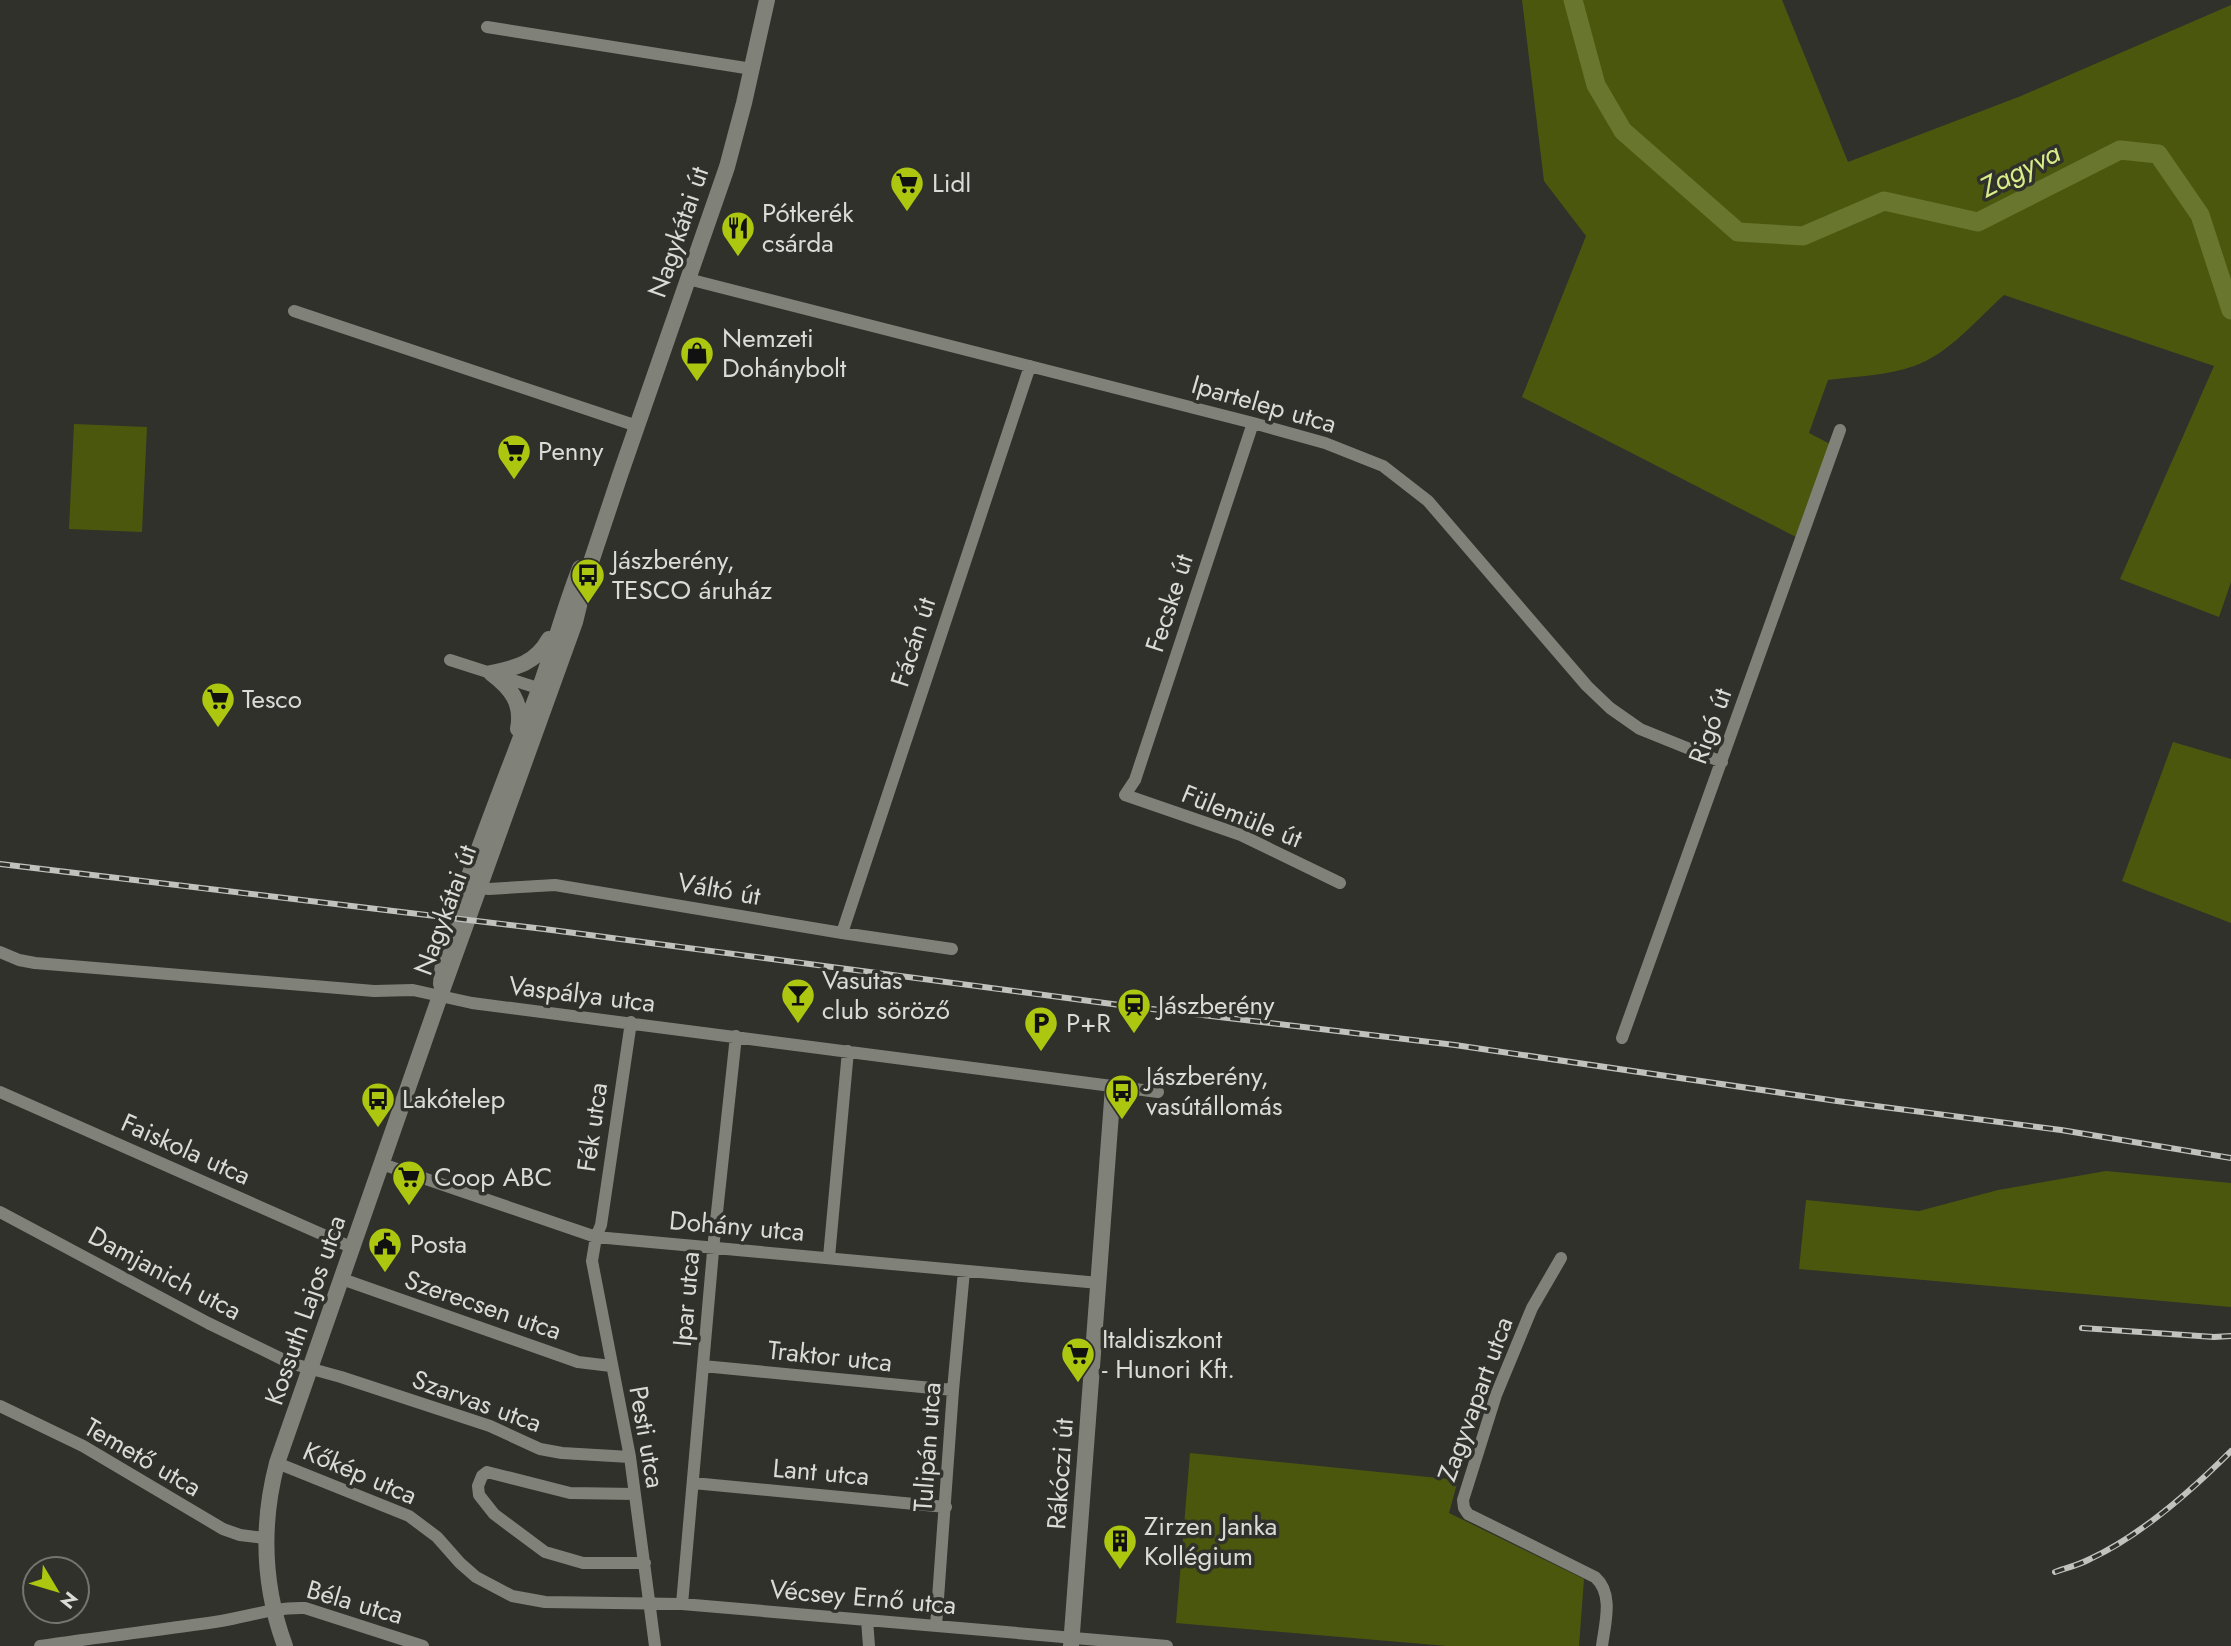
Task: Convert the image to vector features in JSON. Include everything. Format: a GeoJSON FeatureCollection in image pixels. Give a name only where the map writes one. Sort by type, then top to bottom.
{"type":"FeatureCollection","features":[{"type":"Feature","properties":{"kind":"street","name":"Nagykátai út"},"geometry":{"type":"LineString","coordinates":[[440,996],[442,958],[453,919],[513,754],[545,691],[575,622],[586,577],[620,475],[727,167],[767,0]]}},
{"type":"Feature","properties":{"kind":"street"},"geometry":{"type":"LineString","coordinates":[[487,27],[752,69]]}},
{"type":"Feature","properties":{"kind":"street","name":"Ipartelep utca"},"geometry":{"type":"LineString","coordinates":[[688,279],[1252,423],[1325,443],[1383,466],[1428,501],[1587,686],[1610,708],[1640,729],[1722,762]]}},
{"type":"Feature","properties":{"kind":"street"},"geometry":{"type":"LineString","coordinates":[[294,311],[637,426]]}},
{"type":"Feature","properties":{"kind":"street","name":"Fácán út"},"geometry":{"type":"LineString","coordinates":[[842,933],[1030,366]]}},
{"type":"Feature","properties":{"kind":"street","name":"Fecske út"},"geometry":{"type":"LineString","coordinates":[[1125,795],[1135,780],[1252,423]]}},
{"type":"Feature","properties":{"kind":"street","name":"Rigó út"},"geometry":{"type":"LineString","coordinates":[[1622,1038],[1840,430]]}},
{"type":"Feature","properties":{"kind":"street","name":"Nagykátai út"},"geometry":{"type":"LineString","coordinates":[[440,996],[545,691],[564,608],[597,524],[620,475]]}},
{"type":"Feature","properties":{"kind":"street"},"geometry":{"type":"LineString","coordinates":[[491,673],[530,662],[543,650],[564,608]]}},
{"type":"Feature","properties":{"kind":"street"},"geometry":{"type":"LineString","coordinates":[[450,660],[545,691]]}},
{"type":"Feature","properties":{"kind":"street"},"geometry":{"type":"LineString","coordinates":[[491,673],[507,685],[517,700],[520,718],[513,754]]}},
{"type":"Feature","properties":{"kind":"street","name":"Fülemüle út"},"geometry":{"type":"LineString","coordinates":[[1125,795],[1241,835],[1340,883]]}},
{"type":"Feature","properties":{"kind":"street","name":"Váltó út"},"geometry":{"type":"LineString","coordinates":[[479,888],[489,890],[555,885],[952,949]]}},
{"type":"Feature","properties":{"kind":"street","name":"Vaspálya utca"},"geometry":{"type":"LineString","coordinates":[[0,952],[35,963],[374,991],[413,990],[471,1003],[1158,1092]]}},
{"type":"Feature","properties":{"kind":"street","name":"Kossuth Lajos utca"},"geometry":{"type":"LineString","coordinates":[[285,1646],[273,1608],[267,1573],[265,1538],[271,1487],[277,1463],[440,996]]}},
{"type":"Feature","properties":{"kind":"street","name":"Fék utca"},"geometry":{"type":"LineString","coordinates":[[596,1237],[601,1225],[631,1023]]}},
{"type":"Feature","properties":{"kind":"street","name":"Ipar utca"},"geometry":{"type":"LineString","coordinates":[[682,1604],[736,1037]]}},
{"type":"Feature","properties":{"kind":"street"},"geometry":{"type":"LineString","coordinates":[[829,1257],[848,1051]]}},
{"type":"Feature","properties":{"kind":"street","name":"Rákóczi út"},"geometry":{"type":"LineString","coordinates":[[1072,1642],[1114,1087]]}},
{"type":"Feature","properties":{"kind":"street","name":"Faiskola utca"},"geometry":{"type":"LineString","coordinates":[[0,1092],[353,1248]]}},
{"type":"Feature","properties":{"kind":"street","name":"Dohány utca"},"geometry":{"type":"LineString","coordinates":[[382,1164],[596,1237],[1099,1283]]}},
{"type":"Feature","properties":{"kind":"street","name":"Damjanich utca"},"geometry":{"type":"LineString","coordinates":[[0,1212],[208,1323],[290,1363],[311,1369]]}},
{"type":"Feature","properties":{"kind":"street","name":"Pesti utca"},"geometry":{"type":"LineString","coordinates":[[596,1237],[592,1261],[630,1457],[655,1646]]}},
{"type":"Feature","properties":{"kind":"street","name":"Zagyvapart utca"},"geometry":{"type":"LineString","coordinates":[[1561,1258],[1532,1308],[1496,1395],[1463,1500],[1468,1514],[1595,1577],[1603,1584],[1607,1596],[1602,1646]]}},
{"type":"Feature","properties":{"kind":"street","name":"Tulipán utca"},"geometry":{"type":"LineString","coordinates":[[936,1626],[964,1271]]}},
{"type":"Feature","properties":{"kind":"street","name":"Szerecsen utca"},"geometry":{"type":"LineString","coordinates":[[342,1279],[578,1362],[611,1366]]}},
{"type":"Feature","properties":{"kind":"street","name":"Traktor utca"},"geometry":{"type":"LineString","coordinates":[[703,1366],[953,1390]]}},
{"type":"Feature","properties":{"kind":"street","name":"Szarvas utca"},"geometry":{"type":"LineString","coordinates":[[311,1369],[490,1426],[540,1449],[630,1457]]}},
{"type":"Feature","properties":{"kind":"street","name":"Temető utca"},"geometry":{"type":"LineString","coordinates":[[0,1406],[83,1446],[223,1529],[240,1535],[265,1538]]}},
{"type":"Feature","properties":{"kind":"street","name":"Kőkép utca"},"geometry":{"type":"LineString","coordinates":[[277,1463],[410,1516],[438,1537],[476,1577],[512,1596],[545,1602],[649,1604]]}},
{"type":"Feature","properties":{"kind":"street"},"geometry":{"type":"LineString","coordinates":[[635,1494],[570,1493],[487,1472],[478,1486],[479,1495],[494,1514],[545,1552],[583,1563],[645,1563]]}},
{"type":"Feature","properties":{"kind":"street","name":"Lant utca"},"geometry":{"type":"LineString","coordinates":[[693,1483],[946,1507]]}},
{"type":"Feature","properties":{"kind":"street","name":"Vécsey Ernő utca"},"geometry":{"type":"LineString","coordinates":[[649,1604],[682,1604],[936,1626],[1072,1642],[1167,1646]]}},
{"type":"Feature","properties":{"kind":"street","name":"Béla utca"},"geometry":{"type":"LineString","coordinates":[[40,1646],[234,1619],[273,1608],[305,1608],[423,1646]]}},
{"type":"Feature","properties":{"kind":"street"},"geometry":{"type":"LineString","coordinates":[[867,1620],[869,1646]]}},
{"type":"Feature","properties":{"kind":"street"},"geometry":{"type":"LineString","coordinates":[[142,1632],[143,1646]]}},
{"type":"Feature","properties":{"kind":"green space"},"geometry":{"type":"Polygon","coordinates":[[[1522,0],[1782,0],[1848,162],[2021,96],[2231,5],[2231,582],[2219,617],[2120,579],[2214,366],[2004,295],[1951,345],[1927,360],[1893,372],[1828,380],[1809,433],[1832,445],[1796,537],[1522,397],[1586,236],[1544,181],[1522,0]]]}},
{"type":"Feature","properties":{"kind":"green space"},"geometry":{"type":"Polygon","coordinates":[[[74,424],[147,427],[142,532],[69,529],[74,424]]]}},
{"type":"Feature","properties":{"kind":"green space"},"geometry":{"type":"Polygon","coordinates":[[[2173,742],[2231,759],[2231,923],[2122,881],[2173,742]]]}},
{"type":"Feature","properties":{"kind":"green space"},"geometry":{"type":"Polygon","coordinates":[[[2106,1171],[2231,1183],[2231,1307],[1799,1269],[1806,1200],[1919,1211],[1998,1190],[2106,1171]]]}},
{"type":"Feature","properties":{"kind":"green space"},"geometry":{"type":"Polygon","coordinates":[[[1190,1453],[1458,1480],[1449,1513],[1584,1579],[1579,1646],[1447,1646],[1176,1623],[1190,1453]]]}},
{"type":"Feature","properties":{"kind":"waterway","name":"Zagyva"},"geometry":{"type":"LineString","coordinates":[[1573,0],[1596,85],[1623,131],[1738,232],[1803,236],[1884,201],[1978,222],[2120,150],[2158,154],[2200,215],[2231,310]]}},
{"type":"Feature","properties":{"kind":"railway"},"geometry":{"type":"LineString","coordinates":[[0,864],[544,929],[1135,1007],[1455,1045],[1837,1101],[2061,1130],[2231,1158]]}},
{"type":"Feature","properties":{"kind":"railway"},"geometry":{"type":"LineString","coordinates":[[2082,1328],[2231,1336]]}},
{"type":"Feature","properties":{"kind":"railway"},"geometry":{"type":"LineString","coordinates":[[2055,1572],[2086,1561],[2147,1525],[2231,1451]]}},
{"type":"Feature","properties":{"kind":"place","name":"Lidl"},"geometry":{"type":"Point","coordinates":[907,213]}},
{"type":"Feature","properties":{"kind":"place","name":"Pótkerék csárda"},"geometry":{"type":"Point","coordinates":[738,258]}},
{"type":"Feature","properties":{"kind":"place","name":"Nemzeti Dohánybolt"},"geometry":{"type":"Point","coordinates":[697,383]}},
{"type":"Feature","properties":{"kind":"place","name":"Penny"},"geometry":{"type":"Point","coordinates":[514,481]}},
{"type":"Feature","properties":{"kind":"place","name":"Jászberény, TESCO áruház"},"geometry":{"type":"Point","coordinates":[588,605]}},
{"type":"Feature","properties":{"kind":"place","name":"Tesco"},"geometry":{"type":"Point","coordinates":[218,729]}},
{"type":"Feature","properties":{"kind":"place","name":"Vasutas club söröző"},"geometry":{"type":"Point","coordinates":[798,1025]}},
{"type":"Feature","properties":{"kind":"place","name":"Jászberény"},"geometry":{"type":"Point","coordinates":[1134,1035]}},
{"type":"Feature","properties":{"kind":"place","name":"P+R"},"geometry":{"type":"Point","coordinates":[1041,1053]}},
{"type":"Feature","properties":{"kind":"place","name":"Jászberény, vasútállomás"},"geometry":{"type":"Point","coordinates":[1122,1121]}},
{"type":"Feature","properties":{"kind":"place","name":"Lakótelep"},"geometry":{"type":"Point","coordinates":[378,1129]}},
{"type":"Feature","properties":{"kind":"place","name":"Coop ABC"},"geometry":{"type":"Point","coordinates":[409,1207]}},
{"type":"Feature","properties":{"kind":"place","name":"Posta"},"geometry":{"type":"Point","coordinates":[385,1274]}},
{"type":"Feature","properties":{"kind":"place","name":"Italdiszkont - Hunori Kft."},"geometry":{"type":"Point","coordinates":[1078,1384]}},
{"type":"Feature","properties":{"kind":"place","name":"Zirzen Janka Kollégium"},"geometry":{"type":"Point","coordinates":[1120,1571]}}]}
